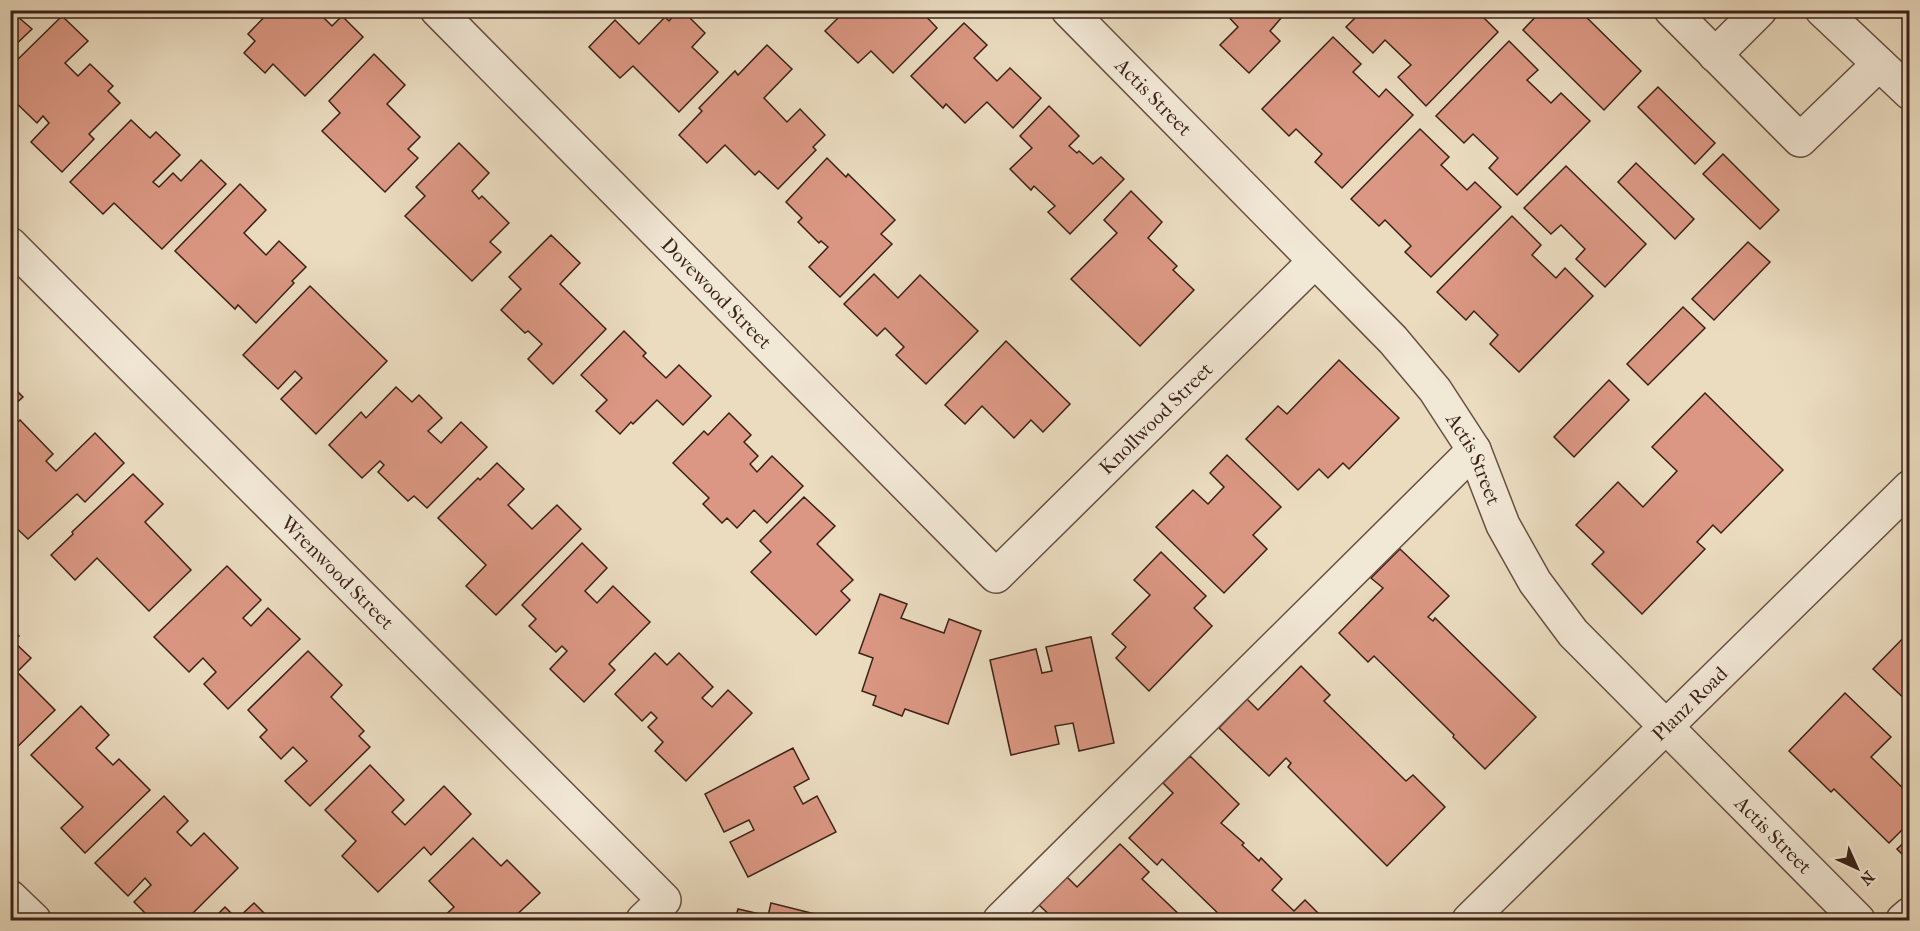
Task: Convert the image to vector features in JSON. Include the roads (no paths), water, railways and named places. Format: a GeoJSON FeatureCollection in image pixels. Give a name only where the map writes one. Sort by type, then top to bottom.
{"type":"FeatureCollection","features":[{"type":"Feature","properties":{"kind":"street","name":"Dovewood Street"},"geometry":{"type":"LineString","coordinates":[[437,10],[996,576]]}},
{"type":"Feature","properties":{"kind":"street","name":"Actis Street"},"geometry":{"type":"LineString","coordinates":[[1068,10],[1400,348],[1435,390],[1473,450],[1503,525],[1535,582],[1573,633],[1858,921]]}},
{"type":"Feature","properties":{"kind":"street"},"geometry":{"type":"LineString","coordinates":[[1671,10],[1800,140],[1879,64]]}},
{"type":"Feature","properties":{"kind":"street"},"geometry":{"type":"LineString","coordinates":[[1715,55],[1760,10]]}},
{"type":"Feature","properties":{"kind":"street"},"geometry":{"type":"LineString","coordinates":[[1822,10],[1910,93]]}},
{"type":"Feature","properties":{"kind":"street","name":"Wrenwood Street"},"geometry":{"type":"LineString","coordinates":[[10,244],[653,910]]}},
{"type":"Feature","properties":{"kind":"street","name":"Knollwood Street"},"geometry":{"type":"LineString","coordinates":[[996,576],[1315,261]]}},
{"type":"Feature","properties":{"kind":"street"},"geometry":{"type":"LineString","coordinates":[[1000,921],[1473,450]]}},
{"type":"Feature","properties":{"kind":"street","name":"Planz Road"},"geometry":{"type":"LineString","coordinates":[[1469,921],[1910,487]]}},
{"type":"Feature","properties":{"kind":"street"},"geometry":{"type":"LineString","coordinates":[[10,897],[34,921]]}},
{"type":"Feature","properties":{"kind":"street"},"geometry":{"type":"LineString","coordinates":[[1903,921],[1910,914]]}}]}
